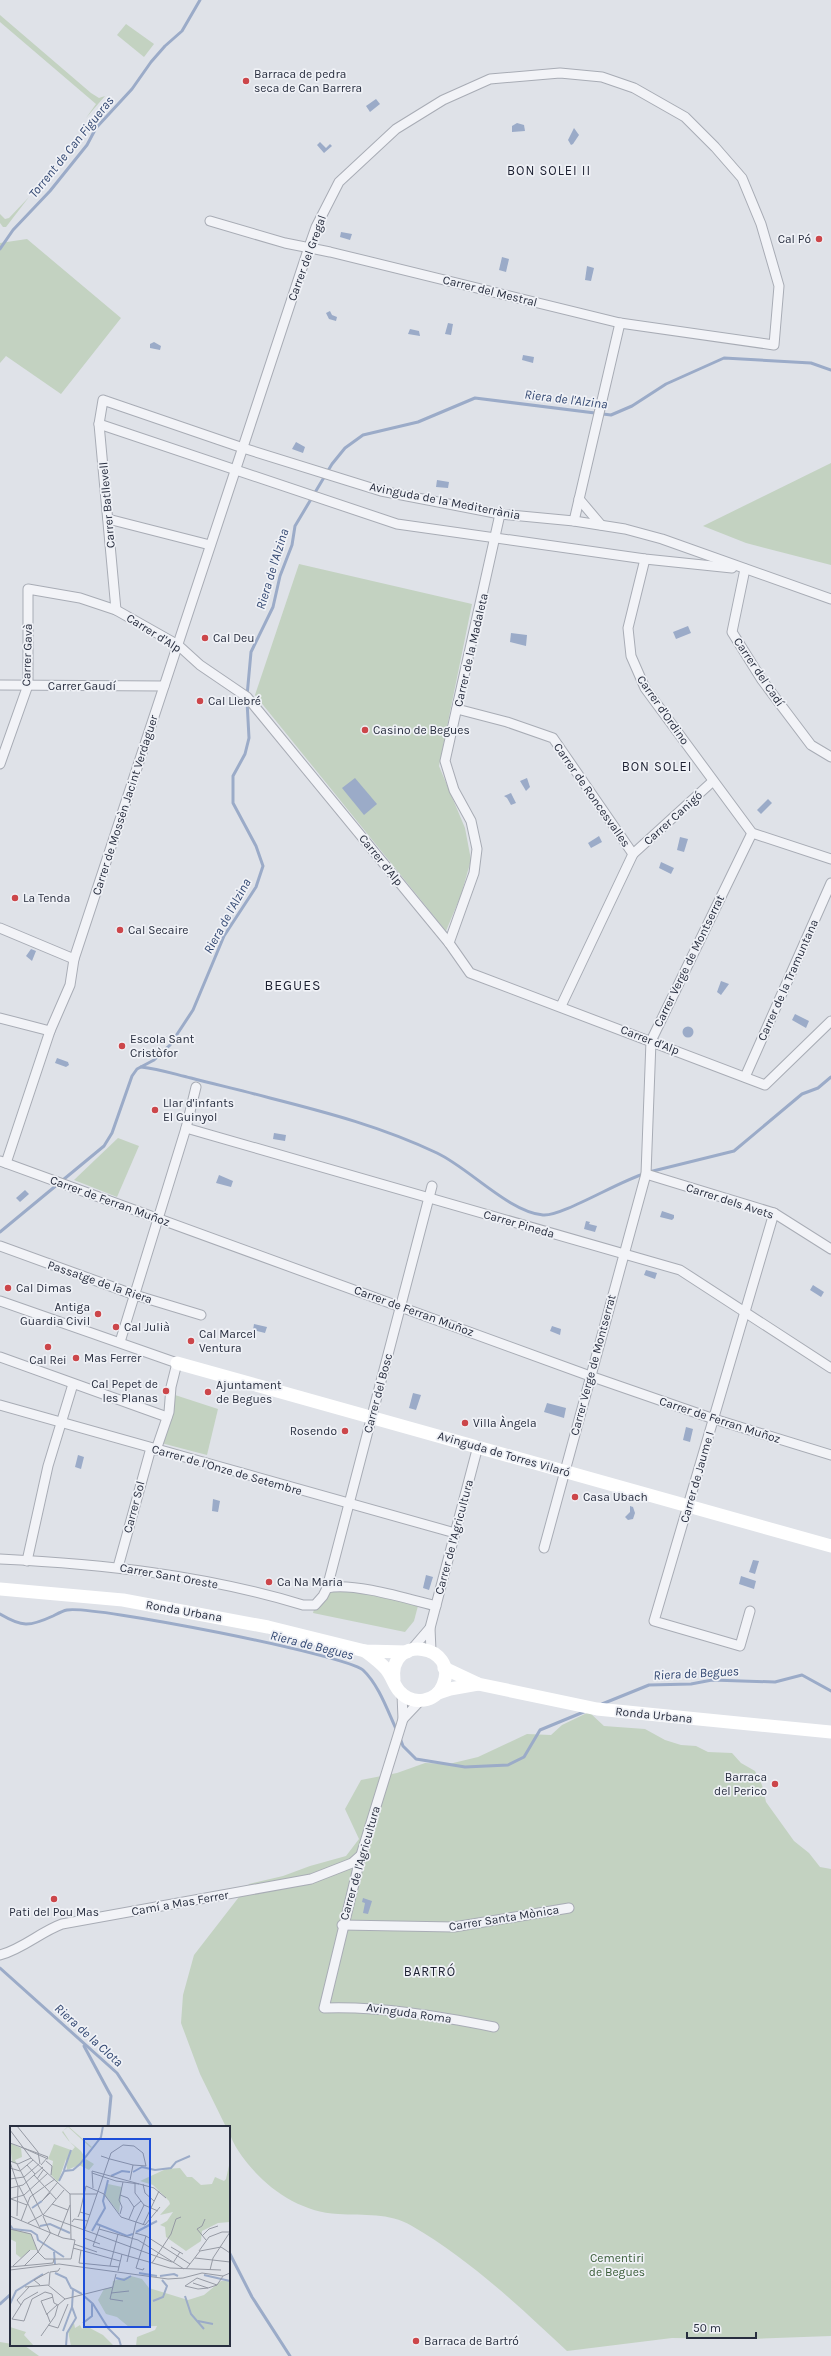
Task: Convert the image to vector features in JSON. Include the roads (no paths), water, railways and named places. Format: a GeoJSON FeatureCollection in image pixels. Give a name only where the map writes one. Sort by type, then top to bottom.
{"type":"FeatureCollection","features":[{"type":"Feature","properties":{"kind":"main road","name":"Avinguda de Torres Vilaró"},"geometry":{"type":"LineString","coordinates":[[177,1362],[831,1546]]}},
{"type":"Feature","properties":{"kind":"main road","name":"Ronda Urbana"},"geometry":{"type":"LineString","coordinates":[[0,1589],[123,1600],[268,1627],[365,1651],[410,1651],[422,1649],[431,1651],[439,1658],[444,1668],[478,1684],[563,1703],[633,1714],[831,1732]]}},
{"type":"Feature","properties":{"kind":"main road","name":"Ronda Urbana"},"geometry":{"type":"LineString","coordinates":[[365,1651],[382,1664],[402,1694]]}},
{"type":"Feature","properties":{"kind":"main road"},"geometry":{"type":"LineString","coordinates":[[394,1680],[396,1664],[410,1651]]}},
{"type":"Feature","properties":{"kind":"main road"},"geometry":{"type":"LineString","coordinates":[[438,1693],[444,1682],[444,1668]]}},
{"type":"Feature","properties":{"kind":"main road","name":"Ronda Urbana"},"geometry":{"type":"LineString","coordinates":[[420,1701],[430,1698],[450,1688],[478,1684]]}},
{"type":"Feature","properties":{"kind":"main road"},"geometry":{"type":"LineString","coordinates":[[402,1694],[411,1699],[420,1701]]}},
{"type":"Feature","properties":{"kind":"street","name":"Carrer del Gregal"},"geometry":{"type":"LineString","coordinates":[[243,448],[316,227],[339,182],[396,129],[443,100],[490,79],[560,73],[602,77],[634,88],[685,117],[715,147],[742,178],[761,224],[779,286],[774,345]]}},
{"type":"Feature","properties":{"kind":"street","name":"Carrer del Mestral"},"geometry":{"type":"LineString","coordinates":[[210,221],[285,243],[309,247],[620,323],[774,345]]}},
{"type":"Feature","properties":{"kind":"street"},"geometry":{"type":"LineString","coordinates":[[574,521],[620,323]]}},
{"type":"Feature","properties":{"kind":"street","name":"Avinguda de la Mediterrània"},"geometry":{"type":"LineString","coordinates":[[103,400],[243,448],[381,490],[500,514],[601,525],[662,539],[831,598]]}},
{"type":"Feature","properties":{"kind":"street","name":"Carrer Batllevell"},"geometry":{"type":"LineString","coordinates":[[103,400],[99,424],[116,610]]}},
{"type":"Feature","properties":{"kind":"street","name":"Avinguda de la Mediterrània"},"geometry":{"type":"LineString","coordinates":[[99,424],[397,524],[645,559],[745,569]]}},
{"type":"Feature","properties":{"kind":"street","name":"Carrer de Mossèn Jacint Verdaguer"},"geometry":{"type":"LineString","coordinates":[[3,1162],[50,1031],[70,985],[74,959],[243,448]]}},
{"type":"Feature","properties":{"kind":"street"},"geometry":{"type":"LineString","coordinates":[[579,499],[601,525]]}},
{"type":"Feature","properties":{"kind":"street","name":"Carrer de la Madaleta"},"geometry":{"type":"LineString","coordinates":[[449,944],[474,873],[477,848],[470,821],[454,790],[445,761],[496,538],[500,514]]}},
{"type":"Feature","properties":{"kind":"street"},"geometry":{"type":"LineString","coordinates":[[108,519],[210,545]]}},
{"type":"Feature","properties":{"kind":"street","name":"Carrer d'Ordino"},"geometry":{"type":"LineString","coordinates":[[645,559],[628,628],[631,656],[645,688],[752,833]]}},
{"type":"Feature","properties":{"kind":"street","name":"Carrer del Cadí"},"geometry":{"type":"LineString","coordinates":[[745,569],[732,632],[762,680],[811,745],[831,757]]}},
{"type":"Feature","properties":{"kind":"street","name":"Carrer d'Alp"},"geometry":{"type":"LineString","coordinates":[[28,589],[80,598],[116,610],[178,644],[200,665],[241,693],[255,707],[449,944],[470,973],[561,1006],[765,1085],[831,1021]]}},
{"type":"Feature","properties":{"kind":"street","name":"Carrer Gavà"},"geometry":{"type":"LineString","coordinates":[[0,764],[28,685],[28,589]]}},
{"type":"Feature","properties":{"kind":"street","name":"Carrer Gaudí"},"geometry":{"type":"LineString","coordinates":[[0,686],[164,686]]}},
{"type":"Feature","properties":{"kind":"street","name":"Carrer de Roncesvalles"},"geometry":{"type":"LineString","coordinates":[[457,709],[507,722],[553,738],[633,854],[561,1006]]}},
{"type":"Feature","properties":{"kind":"street","name":"Carrer Canigó"},"geometry":{"type":"LineString","coordinates":[[633,854],[713,781]]}},
{"type":"Feature","properties":{"kind":"street"},"geometry":{"type":"LineString","coordinates":[[752,833],[831,859]]}},
{"type":"Feature","properties":{"kind":"street","name":"Carrer Verge de Montserrat"},"geometry":{"type":"LineString","coordinates":[[544,1548],[645,1175],[651,1041],[752,833]]}},
{"type":"Feature","properties":{"kind":"street","name":"Carrer de la Tramuntana"},"geometry":{"type":"LineString","coordinates":[[745,1077],[831,882]]}},
{"type":"Feature","properties":{"kind":"street"},"geometry":{"type":"LineString","coordinates":[[0,928],[74,959]]}},
{"type":"Feature","properties":{"kind":"street"},"geometry":{"type":"LineString","coordinates":[[0,1018],[50,1031]]}},
{"type":"Feature","properties":{"kind":"street"},"geometry":{"type":"LineString","coordinates":[[120,1342],[156,1219],[186,1128],[196,1087]]}},
{"type":"Feature","properties":{"kind":"street","name":"Carrer Pineda"},"geometry":{"type":"LineString","coordinates":[[186,1128],[623,1255],[680,1270],[831,1368]]}},
{"type":"Feature","properties":{"kind":"street","name":"Carrer de Ferran Muñoz"},"geometry":{"type":"LineString","coordinates":[[3,1162],[590,1376],[714,1419],[831,1455]]}},
{"type":"Feature","properties":{"kind":"street","name":"Carrer dels Avets"},"geometry":{"type":"LineString","coordinates":[[645,1175],[774,1213],[831,1250]]}},
{"type":"Feature","properties":{"kind":"street","name":"Carrer del Bosc"},"geometry":{"type":"LineString","coordinates":[[327,1588],[432,1186]]}},
{"type":"Feature","properties":{"kind":"street","name":"Carrer de Jaume I"},"geometry":{"type":"LineString","coordinates":[[750,1612],[740,1646],[654,1621],[774,1213]]}},
{"type":"Feature","properties":{"kind":"street","name":"Passatge de la Riera"},"geometry":{"type":"LineString","coordinates":[[0,1246],[135,1295],[201,1315]]}},
{"type":"Feature","properties":{"kind":"street"},"geometry":{"type":"LineString","coordinates":[[0,1301],[177,1362]]}},
{"type":"Feature","properties":{"kind":"street"},"geometry":{"type":"LineString","coordinates":[[0,1357],[167,1417]]}},
{"type":"Feature","properties":{"kind":"street","name":"Carrer Sol"},"geometry":{"type":"LineString","coordinates":[[118,1567],[153,1449],[167,1417],[177,1362]]}},
{"type":"Feature","properties":{"kind":"street"},"geometry":{"type":"LineString","coordinates":[[27,1560],[48,1466],[73,1384]]}},
{"type":"Feature","properties":{"kind":"street","name":"Carrer de l'Onze de Setembre"},"geometry":{"type":"LineString","coordinates":[[0,1405],[455,1533]]}},
{"type":"Feature","properties":{"kind":"street","name":"Carrer de l'Agricultura"},"geometry":{"type":"LineString","coordinates":[[431,1651],[430,1628],[478,1446]]}},
{"type":"Feature","properties":{"kind":"street","name":"Carrer Sant Oreste"},"geometry":{"type":"LineString","coordinates":[[0,1560],[27,1560],[118,1567],[173,1575],[303,1605],[315,1605],[323,1596],[327,1588]]}},
{"type":"Feature","properties":{"kind":"street"},"geometry":{"type":"LineString","coordinates":[[327,1588],[334,1586],[358,1589],[436,1606]]}},
{"type":"Feature","properties":{"kind":"street","name":"Carrer de l'Agricultura"},"geometry":{"type":"LineString","coordinates":[[410,1651],[430,1628]]}},
{"type":"Feature","properties":{"kind":"street","name":"Carrer de l'Agricultura"},"geometry":{"type":"LineString","coordinates":[[324,2008],[342,1925],[361,1855],[401,1723],[402,1694]]}},
{"type":"Feature","properties":{"kind":"street","name":"Carrer de l'Agricultura"},"geometry":{"type":"LineString","coordinates":[[401,1723],[420,1701]]}},
{"type":"Feature","properties":{"kind":"street","name":"Camí a Mas Ferrer"},"geometry":{"type":"LineString","coordinates":[[0,1955],[15,1949],[49,1928],[62,1924],[312,1879],[352,1863],[361,1855]]}},
{"type":"Feature","properties":{"kind":"street","name":"Carrer Santa Mònica"},"geometry":{"type":"LineString","coordinates":[[342,1925],[454,1927],[569,1908]]}},
{"type":"Feature","properties":{"kind":"street","name":"Avinguda Roma"},"geometry":{"type":"LineString","coordinates":[[324,2008],[359,2007],[445,2017],[494,2027]]}},
{"type":"Feature","properties":{"kind":"water"},"geometry":{"type":"Polygon","coordinates":[[[376,99],[380,104],[370,112],[366,106],[376,99]]]}},
{"type":"Feature","properties":{"kind":"water"},"geometry":{"type":"Polygon","coordinates":[[[517,123],[524,125],[525,131],[512,132],[512,126],[517,123]]]}},
{"type":"Feature","properties":{"kind":"water"},"geometry":{"type":"Polygon","coordinates":[[[574,128],[579,135],[571,145],[568,140],[574,128]]]}},
{"type":"Feature","properties":{"kind":"water"},"geometry":{"type":"Polygon","coordinates":[[[320,142],[326,148],[330,144],[332,146],[324,153],[317,145],[320,142]]]}},
{"type":"Feature","properties":{"kind":"water"},"geometry":{"type":"Polygon","coordinates":[[[341,232],[352,234],[350,240],[340,237],[341,232]]]}},
{"type":"Feature","properties":{"kind":"water"},"geometry":{"type":"Polygon","coordinates":[[[502,257],[509,259],[506,272],[499,270],[502,257]]]}},
{"type":"Feature","properties":{"kind":"water"},"geometry":{"type":"Polygon","coordinates":[[[587,266],[594,268],[591,281],[585,280],[587,266]]]}},
{"type":"Feature","properties":{"kind":"water"},"geometry":{"type":"Polygon","coordinates":[[[330,311],[332,315],[337,317],[336,321],[329,319],[326,313],[330,311]]]}},
{"type":"Feature","properties":{"kind":"water"},"geometry":{"type":"Polygon","coordinates":[[[448,323],[453,324],[451,335],[445,334],[448,323]]]}},
{"type":"Feature","properties":{"kind":"water"},"geometry":{"type":"Polygon","coordinates":[[[410,329],[419,331],[420,336],[408,334],[410,329]]]}},
{"type":"Feature","properties":{"kind":"water"},"geometry":{"type":"Polygon","coordinates":[[[154,342],[161,346],[160,350],[150,348],[150,344],[154,342]]]}},
{"type":"Feature","properties":{"kind":"water"},"geometry":{"type":"Polygon","coordinates":[[[523,355],[534,357],[533,363],[522,360],[523,355]]]}},
{"type":"Feature","properties":{"kind":"water"},"geometry":{"type":"Polygon","coordinates":[[[296,442],[305,447],[303,453],[292,449],[296,442]]]}},
{"type":"Feature","properties":{"kind":"water"},"geometry":{"type":"Polygon","coordinates":[[[437,480],[449,482],[448,488],[436,487],[437,480]]]}},
{"type":"Feature","properties":{"kind":"water"},"geometry":{"type":"Polygon","coordinates":[[[688,626],[691,633],[676,639],[673,632],[688,626]]]}},
{"type":"Feature","properties":{"kind":"water"},"geometry":{"type":"Polygon","coordinates":[[[511,633],[527,635],[526,646],[510,642],[511,633]]]}},
{"type":"Feature","properties":{"kind":"water"},"geometry":{"type":"Polygon","coordinates":[[[355,778],[377,804],[364,815],[342,788],[355,778]]]}},
{"type":"Feature","properties":{"kind":"water"},"geometry":{"type":"Polygon","coordinates":[[[527,778],[530,787],[526,791],[520,781],[527,778]]]}},
{"type":"Feature","properties":{"kind":"water"},"geometry":{"type":"Polygon","coordinates":[[[511,793],[516,803],[511,805],[504,796],[511,793]]]}},
{"type":"Feature","properties":{"kind":"water"},"geometry":{"type":"Polygon","coordinates":[[[768,799],[772,803],[761,814],[757,810],[768,799]]]}},
{"type":"Feature","properties":{"kind":"water"},"geometry":{"type":"Polygon","coordinates":[[[599,836],[602,842],[591,848],[588,843],[599,836]]]}},
{"type":"Feature","properties":{"kind":"water"},"geometry":{"type":"Polygon","coordinates":[[[680,837],[688,839],[684,852],[677,850],[680,837]]]}},
{"type":"Feature","properties":{"kind":"water"},"geometry":{"type":"Polygon","coordinates":[[[661,862],[674,868],[671,874],[659,868],[661,862]]]}},
{"type":"Feature","properties":{"kind":"water"},"geometry":{"type":"Polygon","coordinates":[[[31,949],[36,951],[32,961],[26,956],[31,949]]]}},
{"type":"Feature","properties":{"kind":"water"},"geometry":{"type":"Polygon","coordinates":[[[721,981],[729,984],[721,995],[717,992],[721,981]]]}},
{"type":"Feature","properties":{"kind":"water"},"geometry":{"type":"Polygon","coordinates":[[[795,1014],[809,1021],[806,1028],[792,1020],[795,1014]]]}},
{"type":"Feature","properties":{"kind":"water"},"geometry":{"type":"Polygon","coordinates":[[[686,1027],[690,1027],[692,1028],[692,1036],[686,1037],[683,1034],[683,1030],[686,1027]]]}},
{"type":"Feature","properties":{"kind":"water"},"geometry":{"type":"Polygon","coordinates":[[[57,1058],[68,1062],[69,1065],[66,1067],[55,1063],[57,1058]]]}},
{"type":"Feature","properties":{"kind":"water"},"geometry":{"type":"Polygon","coordinates":[[[274,1133],[286,1135],[285,1141],[273,1139],[274,1133]]]}},
{"type":"Feature","properties":{"kind":"water"},"geometry":{"type":"Polygon","coordinates":[[[219,1175],[233,1181],[231,1187],[216,1183],[219,1175]]]}},
{"type":"Feature","properties":{"kind":"water"},"geometry":{"type":"Polygon","coordinates":[[[25,1190],[29,1194],[20,1202],[16,1198],[25,1190]]]}},
{"type":"Feature","properties":{"kind":"water"},"geometry":{"type":"Polygon","coordinates":[[[662,1211],[674,1215],[674,1218],[672,1220],[660,1217],[662,1211]]]}},
{"type":"Feature","properties":{"kind":"water"},"geometry":{"type":"Polygon","coordinates":[[[586,1221],[590,1222],[589,1224],[597,1226],[595,1232],[584,1229],[586,1221]]]}},
{"type":"Feature","properties":{"kind":"water"},"geometry":{"type":"Polygon","coordinates":[[[646,1270],[657,1273],[655,1279],[644,1275],[646,1270]]]}},
{"type":"Feature","properties":{"kind":"water"},"geometry":{"type":"Polygon","coordinates":[[[813,1285],[824,1292],[821,1297],[810,1290],[813,1285]]]}},
{"type":"Feature","properties":{"kind":"water"},"geometry":{"type":"Polygon","coordinates":[[[254,1324],[267,1327],[265,1333],[253,1330],[254,1324]]]}},
{"type":"Feature","properties":{"kind":"water"},"geometry":{"type":"Polygon","coordinates":[[[552,1326],[561,1329],[560,1335],[550,1331],[552,1326]]]}},
{"type":"Feature","properties":{"kind":"water"},"geometry":{"type":"Polygon","coordinates":[[[413,1393],[421,1395],[416,1410],[409,1408],[413,1393]]]}},
{"type":"Feature","properties":{"kind":"water"},"geometry":{"type":"Polygon","coordinates":[[[547,1403],[566,1408],[564,1418],[544,1412],[547,1403]]]}},
{"type":"Feature","properties":{"kind":"water"},"geometry":{"type":"Polygon","coordinates":[[[686,1427],[693,1429],[690,1442],[683,1440],[686,1427]]]}},
{"type":"Feature","properties":{"kind":"water"},"geometry":{"type":"Polygon","coordinates":[[[78,1455],[84,1457],[81,1469],[75,1467],[78,1455]]]}},
{"type":"Feature","properties":{"kind":"water"},"geometry":{"type":"Polygon","coordinates":[[[213,1499],[220,1501],[218,1512],[212,1511],[213,1499]]]}},
{"type":"Feature","properties":{"kind":"water"},"geometry":{"type":"Polygon","coordinates":[[[630,1506],[633,1507],[635,1513],[633,1519],[628,1520],[625,1517],[630,1512],[630,1506]]]}},
{"type":"Feature","properties":{"kind":"water"},"geometry":{"type":"Polygon","coordinates":[[[753,1560],[759,1561],[755,1574],[749,1572],[753,1560]]]}},
{"type":"Feature","properties":{"kind":"water"},"geometry":{"type":"Polygon","coordinates":[[[426,1575],[433,1577],[429,1590],[423,1588],[426,1575]]]}},
{"type":"Feature","properties":{"kind":"water"},"geometry":{"type":"Polygon","coordinates":[[[741,1576],[756,1581],[754,1589],[739,1584],[741,1576]]]}},
{"type":"Feature","properties":{"kind":"water"},"geometry":{"type":"Polygon","coordinates":[[[363,1898],[372,1901],[368,1914],[363,1913],[365,1903],[362,1902],[363,1898]]]}},
{"type":"Feature","properties":{"kind":"waterway","name":"Torrent de Can Figueras"},"geometry":{"type":"LineString","coordinates":[[0,249],[13,230],[50,191],[87,145],[96,128],[132,89],[151,62],[165,46],[182,31],[200,0]]}},
{"type":"Feature","properties":{"kind":"waterway","name":"Riera de l'Alzina"},"geometry":{"type":"LineString","coordinates":[[247,696],[251,652],[273,607],[280,576],[292,545],[295,526],[332,464],[345,448],[363,435],[418,422],[475,398],[611,415],[632,406],[666,384],[724,358],[811,363],[831,370]]}},
{"type":"Feature","properties":{"kind":"waterway","name":"Riera de l'Alzina"},"geometry":{"type":"LineString","coordinates":[[0,1232],[104,1146],[112,1133],[132,1076],[137,1069],[154,1060],[170,1045],[193,1010],[224,936],[256,887],[263,866],[256,846],[233,803],[233,776],[245,754],[249,738],[247,701]]}},
{"type":"Feature","properties":{"kind":"waterway"},"geometry":{"type":"LineString","coordinates":[[141,1067],[313,1109],[376,1128],[437,1153],[503,1198],[530,1212],[543,1215],[552,1214],[563,1210],[644,1174]]}},
{"type":"Feature","properties":{"kind":"waterway"},"geometry":{"type":"LineString","coordinates":[[649,1172],[734,1151],[802,1094],[818,1088],[831,1077]]}},
{"type":"Feature","properties":{"kind":"waterway","name":"Riera de Begues"},"geometry":{"type":"LineString","coordinates":[[0,1614],[14,1621],[26,1624],[45,1620],[67,1610],[122,1615],[219,1632],[347,1663],[363,1670],[369,1676],[383,1699],[397,1731]]}},
{"type":"Feature","properties":{"kind":"waterway","name":"Riera de Begues"},"geometry":{"type":"LineString","coordinates":[[602,1704],[649,1685],[691,1684],[712,1680],[775,1682],[802,1675],[831,1691]]}},
{"type":"Feature","properties":{"kind":"waterway","name":"Riera de Begues"},"geometry":{"type":"LineString","coordinates":[[400,1738],[403,1746],[416,1759],[465,1767],[508,1765],[524,1757],[540,1730],[586,1711]]}},
{"type":"Feature","properties":{"kind":"waterway","name":"Riera de la Clota"},"geometry":{"type":"LineString","coordinates":[[0,1968],[117,2073],[151,2126]]}},
{"type":"Feature","properties":{"kind":"waterway"},"geometry":{"type":"LineString","coordinates":[[84,2046],[111,2096],[108,2126]]}},
{"type":"Feature","properties":{"kind":"waterway","name":"Riera de la Clota"},"geometry":{"type":"LineString","coordinates":[[230,2254],[252,2297],[290,2356]]}},
{"type":"Feature","properties":{"kind":"waterway"},"geometry":{"type":"LineString","coordinates":[[0,2304],[10,2295]]}},
{"type":"Feature","properties":{"kind":"place","name":"Barraca de pedra seca de Can Barrera"},"geometry":{"type":"Point","coordinates":[246,81]}},
{"type":"Feature","properties":{"kind":"place","name":"Cal Pó"},"geometry":{"type":"Point","coordinates":[819,239]}},
{"type":"Feature","properties":{"kind":"place","name":"Cal Deu"},"geometry":{"type":"Point","coordinates":[205,638]}},
{"type":"Feature","properties":{"kind":"place","name":"Cal Llebré"},"geometry":{"type":"Point","coordinates":[200,701]}},
{"type":"Feature","properties":{"kind":"place","name":"Casino de Begues"},"geometry":{"type":"Point","coordinates":[365,730]}},
{"type":"Feature","properties":{"kind":"place","name":"La Tenda"},"geometry":{"type":"Point","coordinates":[15,898]}},
{"type":"Feature","properties":{"kind":"place","name":"Cal Secaire"},"geometry":{"type":"Point","coordinates":[120,930]}},
{"type":"Feature","properties":{"kind":"place","name":"Escola Sant Cristòfor"},"geometry":{"type":"Point","coordinates":[122,1046]}},
{"type":"Feature","properties":{"kind":"place","name":"Llar d'infants El Guinyol"},"geometry":{"type":"Point","coordinates":[155,1110]}},
{"type":"Feature","properties":{"kind":"place","name":"Cal Dimas"},"geometry":{"type":"Point","coordinates":[8,1288]}},
{"type":"Feature","properties":{"kind":"place","name":"Antiga Guardia Civil"},"geometry":{"type":"Point","coordinates":[98,1314]}},
{"type":"Feature","properties":{"kind":"place","name":"Cal Julià"},"geometry":{"type":"Point","coordinates":[116,1327]}},
{"type":"Feature","properties":{"kind":"place","name":"Cal Marcel Ventura"},"geometry":{"type":"Point","coordinates":[191,1341]}},
{"type":"Feature","properties":{"kind":"place","name":"Cal Rei"},"geometry":{"type":"Point","coordinates":[48,1347]}},
{"type":"Feature","properties":{"kind":"place","name":"Mas Ferrer"},"geometry":{"type":"Point","coordinates":[76,1358]}},
{"type":"Feature","properties":{"kind":"place","name":"Cal Pepet de les Planas"},"geometry":{"type":"Point","coordinates":[166,1391]}},
{"type":"Feature","properties":{"kind":"place","name":"Ajuntament de Begues"},"geometry":{"type":"Point","coordinates":[208,1392]}},
{"type":"Feature","properties":{"kind":"place","name":"Villa Àngela"},"geometry":{"type":"Point","coordinates":[465,1423]}},
{"type":"Feature","properties":{"kind":"place","name":"Rosendo"},"geometry":{"type":"Point","coordinates":[345,1431]}},
{"type":"Feature","properties":{"kind":"place","name":"Casa Ubach"},"geometry":{"type":"Point","coordinates":[575,1497]}},
{"type":"Feature","properties":{"kind":"place","name":"Ca Na Maria"},"geometry":{"type":"Point","coordinates":[269,1582]}},
{"type":"Feature","properties":{"kind":"place","name":"Barraca del Perico"},"geometry":{"type":"Point","coordinates":[775,1784]}},
{"type":"Feature","properties":{"kind":"place","name":"Pati del Pou Mas"},"geometry":{"type":"Point","coordinates":[54,1899]}},
{"type":"Feature","properties":{"kind":"place","name":"Barraca de Bartró"},"geometry":{"type":"Point","coordinates":[416,2341]}},
{"type":"Feature","properties":{"kind":"district","name":"BON SOLEI II"},"geometry":{"type":"Point","coordinates":[549,170]}},
{"type":"Feature","properties":{"kind":"district","name":"BON SOLEI"},"geometry":{"type":"Point","coordinates":[657,766]}},
{"type":"Feature","properties":{"kind":"district","name":"BEGUES"},"geometry":{"type":"Point","coordinates":[293,985]}},
{"type":"Feature","properties":{"kind":"district","name":"BARTRÓ"},"geometry":{"type":"Point","coordinates":[430,1971]}},
{"type":"Feature","properties":{"kind":"park label","name":"Cementiri de Begues"},"geometry":{"type":"Point","coordinates":[617,2265]}}]}
